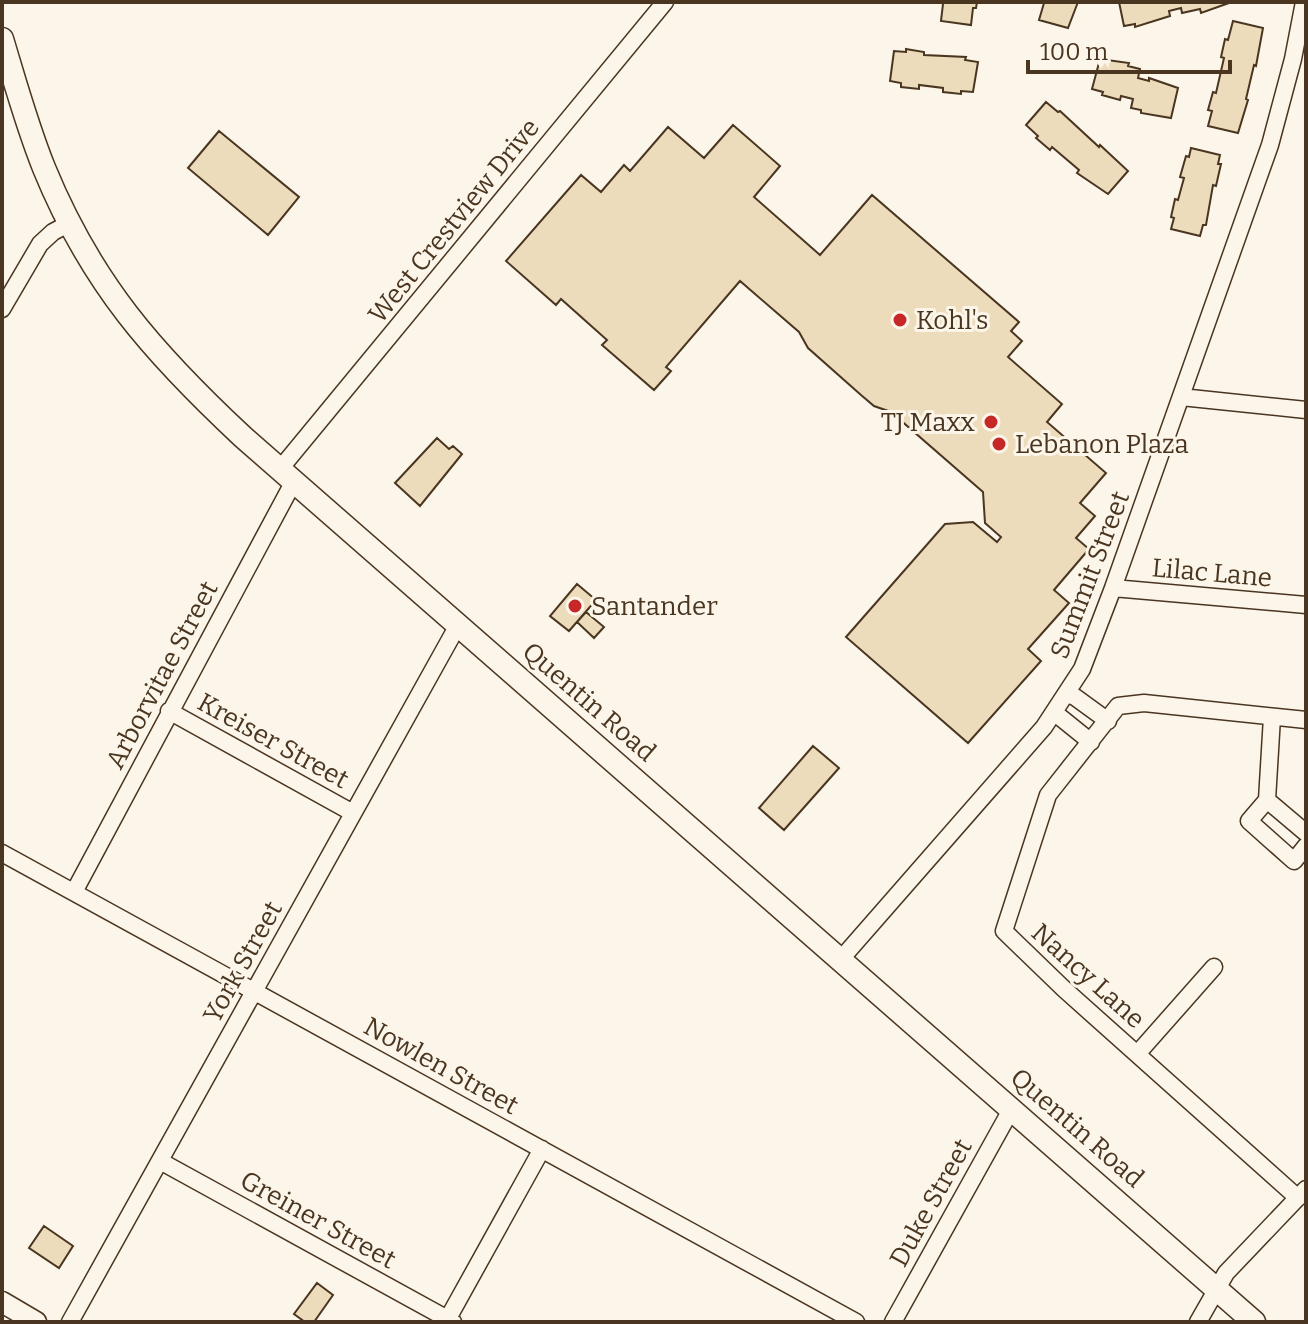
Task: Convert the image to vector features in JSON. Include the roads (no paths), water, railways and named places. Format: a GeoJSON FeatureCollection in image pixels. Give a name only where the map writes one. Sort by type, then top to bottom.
{"type":"FeatureCollection","features":[{"type":"Feature","properties":{"kind":"highway","name":"Quentin Road"},"geometry":{"type":"LineString","coordinates":[[2,39],[36,148],[70,223],[112,296],[147,341],[208,404],[1254,1322]]}},
{"type":"Feature","properties":{"kind":"main road"},"geometry":{"type":"LineString","coordinates":[[2,1302],[36,1322]]}},
{"type":"Feature","properties":{"kind":"street","name":"West Crestview Drive"},"geometry":{"type":"LineString","coordinates":[[287,475],[665,2]]}},
{"type":"Feature","properties":{"kind":"street","name":"Summit Street"},"geometry":{"type":"LineString","coordinates":[[841,959],[1055,713],[1090,650],[1270,145],[1293,59],[1304,2]]}},
{"type":"Feature","properties":{"kind":"street"},"geometry":{"type":"LineString","coordinates":[[2,309],[40,244],[70,223]]}},
{"type":"Feature","properties":{"kind":"street"},"geometry":{"type":"LineString","coordinates":[[1181,397],[1306,410]]}},
{"type":"Feature","properties":{"kind":"street","name":"Arborvitae Street"},"geometry":{"type":"LineString","coordinates":[[74,892],[287,475]]}},
{"type":"Feature","properties":{"kind":"street","name":"Lilac Lane"},"geometry":{"type":"LineString","coordinates":[[1113,588],[1306,605]]}},
{"type":"Feature","properties":{"kind":"street","name":"York Street"},"geometry":{"type":"LineString","coordinates":[[70,1322],[458,625]]}},
{"type":"Feature","properties":{"kind":"street"},"geometry":{"type":"LineString","coordinates":[[1067,694],[1108,721]]}},
{"type":"Feature","properties":{"kind":"street"},"geometry":{"type":"LineString","coordinates":[[1055,713],[1091,742],[1118,706],[1144,703],[1306,720]]}},
{"type":"Feature","properties":{"kind":"street","name":"Kreiser Street"},"geometry":{"type":"LineString","coordinates":[[169,711],[353,813]]}},
{"type":"Feature","properties":{"kind":"street"},"geometry":{"type":"LineString","coordinates":[[1272,717],[1267,800],[1249,821],[1294,861],[1306,846]]}},
{"type":"Feature","properties":{"kind":"street","name":"Nancy Lane"},"geometry":{"type":"LineString","coordinates":[[1091,742],[1048,795],[1004,931],[1064,989],[1302,1193]]}},
{"type":"Feature","properties":{"kind":"street"},"geometry":{"type":"LineString","coordinates":[[1267,800],[1306,833]]}},
{"type":"Feature","properties":{"kind":"street","name":"Nowlen Street"},"geometry":{"type":"LineString","coordinates":[[2,853],[856,1322]]}},
{"type":"Feature","properties":{"kind":"street"},"geometry":{"type":"LineString","coordinates":[[1138,1053],[1214,967]]}},
{"type":"Feature","properties":{"kind":"street","name":"Duke Street"},"geometry":{"type":"LineString","coordinates":[[893,1322],[1012,1108]]}},
{"type":"Feature","properties":{"kind":"street"},"geometry":{"type":"LineString","coordinates":[[449,1321],[542,1149]]}},
{"type":"Feature","properties":{"kind":"street","name":"Greiner Street"},"geometry":{"type":"LineString","coordinates":[[160,1161],[449,1321]]}},
{"type":"Feature","properties":{"kind":"street"},"geometry":{"type":"LineString","coordinates":[[1198,1322],[1226,1273],[1302,1193]]}},
{"type":"Feature","properties":{"kind":"place","name":"Kohl's"},"geometry":{"type":"Point","coordinates":[900,320]}},
{"type":"Feature","properties":{"kind":"place","name":"TJ Maxx"},"geometry":{"type":"Point","coordinates":[991,422]}},
{"type":"Feature","properties":{"kind":"place","name":"Lebanon Plaza"},"geometry":{"type":"Point","coordinates":[999,444]}},
{"type":"Feature","properties":{"kind":"place","name":"Santander"},"geometry":{"type":"Point","coordinates":[575,606]}}]}
